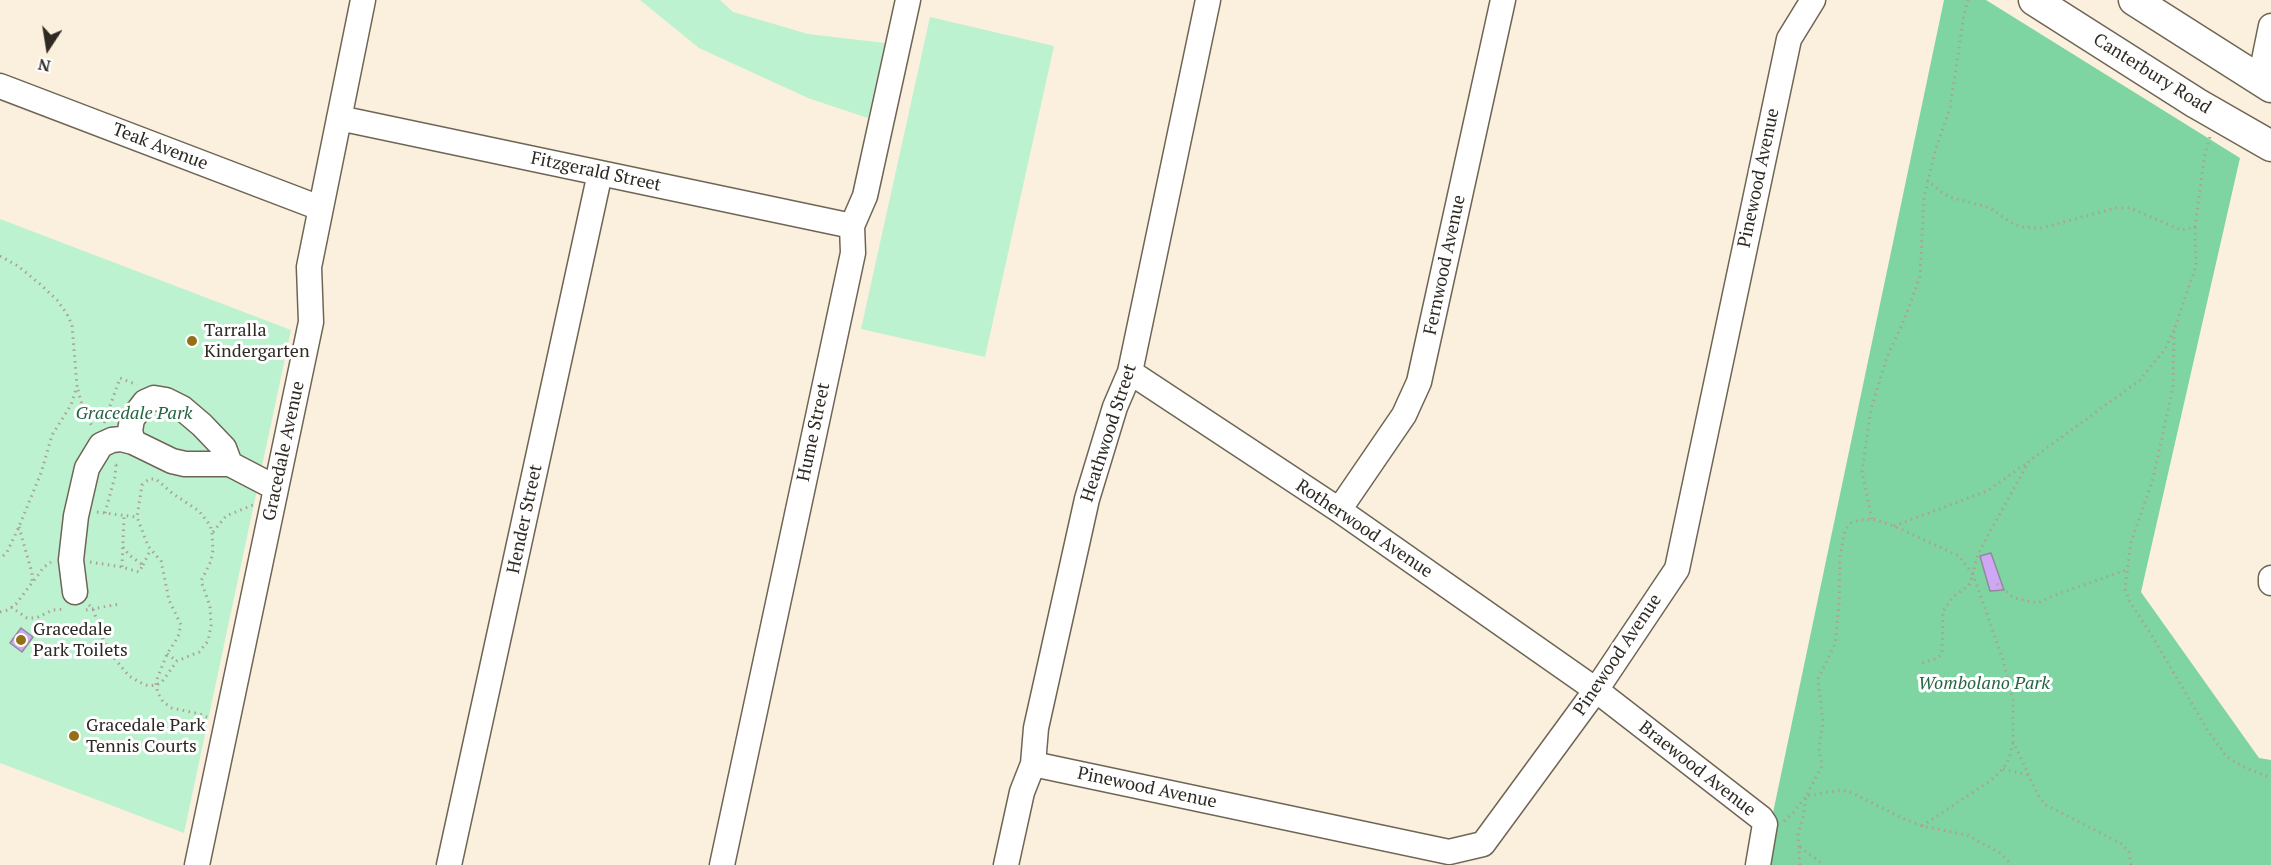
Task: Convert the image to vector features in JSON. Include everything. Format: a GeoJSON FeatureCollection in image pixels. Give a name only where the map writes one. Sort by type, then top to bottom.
{"type":"FeatureCollection","features":[{"type":"Feature","properties":{"kind":"main road","name":"Canterbury Road"},"geometry":{"type":"LineString","coordinates":[[2034,0],[2196,103],[2271,146]]}},
{"type":"Feature","properties":{"kind":"main road"},"geometry":{"type":"LineString","coordinates":[[2134,0],[2265,84]]}},
{"type":"Feature","properties":{"kind":"street","name":"Gracedale Avenue"},"geometry":{"type":"LineString","coordinates":[[197,865],[311,322],[309,267],[363,0]]}},
{"type":"Feature","properties":{"kind":"street","name":"Hume Street"},"geometry":{"type":"LineString","coordinates":[[722,865],[853,253],[852,226],[865,196],[908,0]]}},
{"type":"Feature","properties":{"kind":"street","name":"Heathwood Street"},"geometry":{"type":"LineString","coordinates":[[1006,865],[1022,792],[1034,764],[1036,728],[1087,499],[1114,407],[1130,372],[1208,0]]}},
{"type":"Feature","properties":{"kind":"street","name":"Fernwood Avenue"},"geometry":{"type":"LineString","coordinates":[[1339,510],[1404,415],[1419,382],[1503,0]]}},
{"type":"Feature","properties":{"kind":"street","name":"Pinewood Avenue"},"geometry":{"type":"LineString","coordinates":[[1034,764],[1449,852],[1483,844],[1596,690],[1677,569],[1789,39],[1814,0]]}},
{"type":"Feature","properties":{"kind":"street"},"geometry":{"type":"LineString","coordinates":[[2265,84],[2271,26]]}},
{"type":"Feature","properties":{"kind":"street","name":"Teak Avenue"},"geometry":{"type":"LineString","coordinates":[[0,86],[320,208]]}},
{"type":"Feature","properties":{"kind":"street","name":"Fitzgerald Street"},"geometry":{"type":"LineString","coordinates":[[339,118],[852,226]]}},
{"type":"Feature","properties":{"kind":"street","name":"Hender Street"},"geometry":{"type":"LineString","coordinates":[[449,865],[600,173]]}},
{"type":"Feature","properties":{"kind":"street","name":"Rotherwood Avenue"},"geometry":{"type":"LineString","coordinates":[[1130,372],[1339,510],[1596,690]]}},
{"type":"Feature","properties":{"kind":"street"},"geometry":{"type":"LineString","coordinates":[[133,442],[129,431],[132,419],[145,402],[154,398],[166,400],[182,408],[210,433],[224,448],[230,464],[274,497]]}},
{"type":"Feature","properties":{"kind":"street"},"geometry":{"type":"LineString","coordinates":[[75,592],[71,561],[72,540],[87,468],[102,445],[112,440],[133,442],[172,461],[192,465],[230,464]]}},
{"type":"Feature","properties":{"kind":"street"},"geometry":{"type":"LineString","coordinates":[[2271,578],[2271,583]]}},
{"type":"Feature","properties":{"kind":"street","name":"Braewood Avenue"},"geometry":{"type":"LineString","coordinates":[[1596,690],[1761,818],[1765,824],[1758,865]]}},
{"type":"Feature","properties":{"kind":"path"},"geometry":{"type":"LineString","coordinates":[[1873,519],[1864,488],[1865,444],[1878,382],[1920,276],[1922,215],[1927,180],[1950,108],[1968,0]]}},
{"type":"Feature","properties":{"kind":"path"},"geometry":{"type":"LineString","coordinates":[[1894,526],[1987,491],[2140,380],[2165,349],[2196,266],[2195,227],[2205,153],[2210,137]]}},
{"type":"Feature","properties":{"kind":"path"},"geometry":{"type":"LineString","coordinates":[[1927,180],[1950,197],[1990,208],[2013,224],[2022,227],[2041,228],[2116,208],[2130,208],[2181,230],[2195,227]]}},
{"type":"Feature","properties":{"kind":"path"},"geometry":{"type":"LineString","coordinates":[[0,256],[41,285],[57,300],[67,314],[72,325],[77,386],[83,409],[96,433]]}},
{"type":"Feature","properties":{"kind":"path"},"geometry":{"type":"LineString","coordinates":[[2174,330],[2173,387],[2153,479],[2132,542],[2126,570],[2125,589],[2130,602],[2208,731],[2227,757],[2271,778]]}},
{"type":"Feature","properties":{"kind":"path"},"geometry":{"type":"LineString","coordinates":[[0,560],[7,552],[19,527],[41,473],[52,435],[71,405],[77,386]]}},
{"type":"Feature","properties":{"kind":"path"},"geometry":{"type":"LineString","coordinates":[[92,458],[116,465],[105,513]]}},
{"type":"Feature","properties":{"kind":"path"},"geometry":{"type":"LineString","coordinates":[[1919,664],[1938,658],[1942,653],[1943,611],[1953,597],[1969,585],[1976,559],[2029,461]]}},
{"type":"Feature","properties":{"kind":"path"},"geometry":{"type":"LineString","coordinates":[[75,592],[93,609],[104,642],[120,666],[135,680],[149,686],[156,685],[164,680],[177,661],[199,652],[208,641],[210,606],[201,581],[212,558],[212,533],[210,525],[199,511],[154,478],[148,479],[142,485],[137,517],[151,550],[161,561],[169,600],[181,625],[178,637],[167,654],[156,685],[158,693],[172,708],[200,714],[210,719]]}},
{"type":"Feature","properties":{"kind":"path"},"geometry":{"type":"LineString","coordinates":[[212,533],[221,521],[234,512],[274,497]]}},
{"type":"Feature","properties":{"kind":"path"},"geometry":{"type":"LineString","coordinates":[[78,508],[137,517]]}},
{"type":"Feature","properties":{"kind":"path"},"geometry":{"type":"LineString","coordinates":[[122,567],[124,516]]}},
{"type":"Feature","properties":{"kind":"path"},"geometry":{"type":"LineString","coordinates":[[1765,824],[1786,820],[1806,796],[1822,765],[1819,748],[1823,723],[1818,678],[1834,644],[1838,629],[1840,556],[1845,530],[1851,523],[1873,519],[1894,526],[1959,556],[1972,574],[2003,660],[2013,700],[2013,741],[2009,759],[2003,769],[1990,781],[1922,826]]}},
{"type":"Feature","properties":{"kind":"path"},"geometry":{"type":"LineString","coordinates":[[19,527],[32,573],[32,583]]}},
{"type":"Feature","properties":{"kind":"path"},"geometry":{"type":"LineString","coordinates":[[123,547],[129,555],[143,565]]}},
{"type":"Feature","properties":{"kind":"path"},"geometry":{"type":"LineString","coordinates":[[0,612],[16,604],[48,563],[97,562],[139,572],[151,550]]}},
{"type":"Feature","properties":{"kind":"path"},"geometry":{"type":"LineString","coordinates":[[1997,584],[2014,598],[2038,603],[2126,570]]}},
{"type":"Feature","properties":{"kind":"path"},"geometry":{"type":"LineString","coordinates":[[167,654],[177,661]]}},
{"type":"Feature","properties":{"kind":"path"},"geometry":{"type":"LineString","coordinates":[[2013,741],[2028,775],[2046,805],[2122,844],[2129,852],[2131,865]]}},
{"type":"Feature","properties":{"kind":"path"},"geometry":{"type":"LineString","coordinates":[[2003,769],[2028,775]]}},
{"type":"Feature","properties":{"kind":"path"},"geometry":{"type":"LineString","coordinates":[[1806,796],[1841,790],[1852,793],[1922,826],[1967,836],[2000,853],[2012,865]]}},
{"type":"Feature","properties":{"kind":"path"},"geometry":{"type":"LineString","coordinates":[[1800,865],[1798,835],[1806,796]]}},
{"type":"Feature","properties":{"kind":"path"},"geometry":{"type":"LineString","coordinates":[[1800,847],[1824,865]]}},
{"type":"Feature","properties":{"kind":"green space"},"geometry":{"type":"Polygon","coordinates":[[[640,0],[720,0],[733,12],[808,34],[885,43],[868,118],[808,98],[699,48],[640,0]]]}},
{"type":"Feature","properties":{"kind":"green space","name":"Wombolano Park"},"geometry":{"type":"Polygon","coordinates":[[[1944,0],[1986,0],[2240,158],[2141,592],[2259,758],[2271,760],[2271,865],[1762,865],[1944,0]]]}},
{"type":"Feature","properties":{"kind":"green space"},"geometry":{"type":"Polygon","coordinates":[[[930,17],[1054,46],[985,357],[861,329],[930,17]]]}},
{"type":"Feature","properties":{"kind":"green space","name":"Gracedale Park"},"geometry":{"type":"Polygon","coordinates":[[[0,219],[291,330],[184,833],[0,763],[0,219]]]}},
{"type":"Feature","properties":{"kind":"building"},"geometry":{"type":"Polygon","coordinates":[[[1991,553],[2004,590],[1990,591],[1980,556],[1991,553]]]}},
{"type":"Feature","properties":{"kind":"building","name":"Gracedale Park Toilets"},"geometry":{"type":"Polygon","coordinates":[[[21,628],[33,637],[22,652],[10,643],[21,628]]]}},
{"type":"Feature","properties":{"kind":"place","name":"Tarralla Kindergarten"},"geometry":{"type":"Point","coordinates":[192,341]}},
{"type":"Feature","properties":{"kind":"place","name":"Gracedale Park Toilets"},"geometry":{"type":"Point","coordinates":[21,640]}},
{"type":"Feature","properties":{"kind":"place","name":"Gracedale Park Tennis Courts"},"geometry":{"type":"Point","coordinates":[74,736]}}]}
